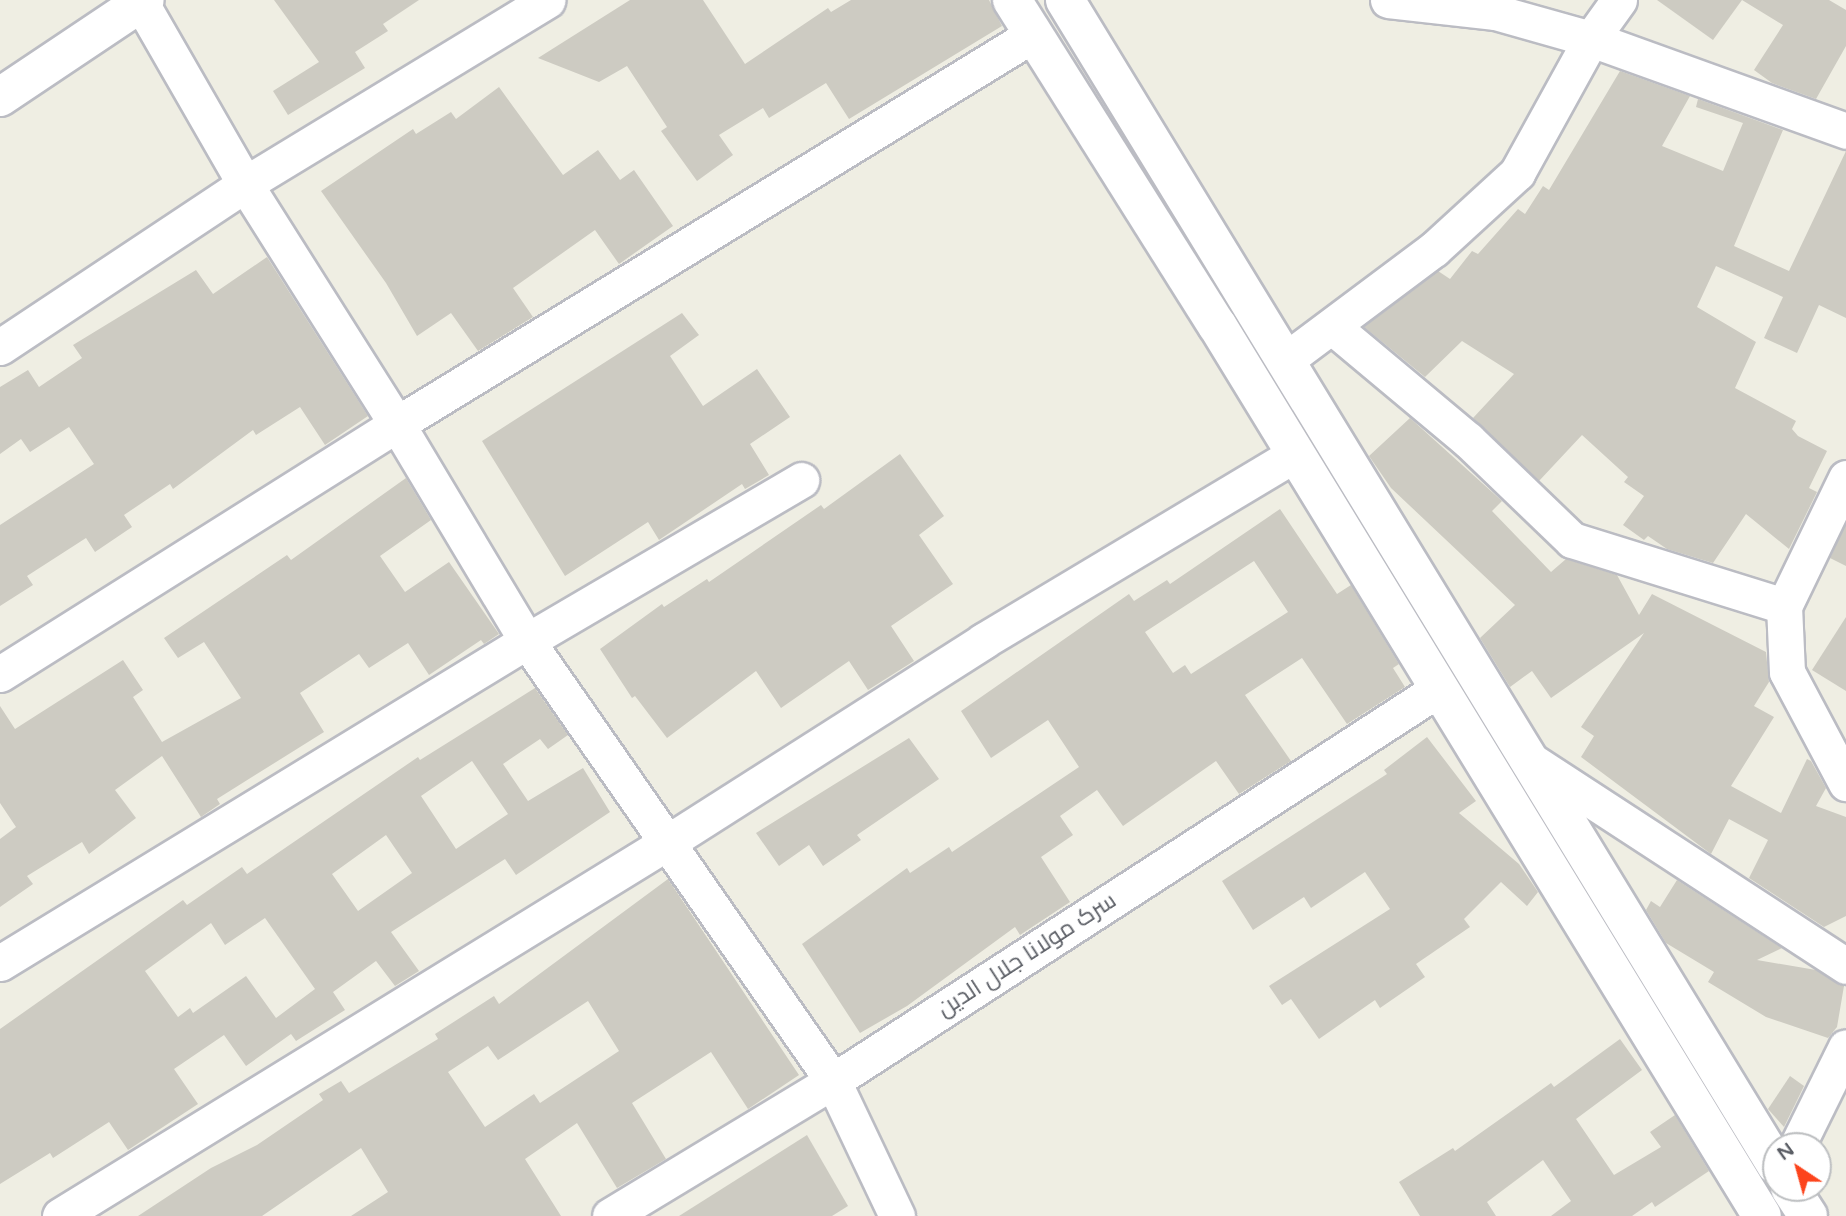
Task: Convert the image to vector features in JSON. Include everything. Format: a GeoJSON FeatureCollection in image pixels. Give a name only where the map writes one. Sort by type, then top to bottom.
{"type":"FeatureCollection","features":[{"type":"Feature","properties":{"kind":"main road"},"geometry":{"type":"LineString","coordinates":[[1013,0],[1296,454],[1762,1216]]}},
{"type":"Feature","properties":{"kind":"main road"},"geometry":{"type":"LineString","coordinates":[[1065,0],[1287,359],[1762,1142]]}},
{"type":"Feature","properties":{"kind":"main road"},"geometry":{"type":"LineString","coordinates":[[0,97],[143,1]]}},
{"type":"Feature","properties":{"kind":"main road"},"geometry":{"type":"LineString","coordinates":[[1476,747],[1511,727]]}},
{"type":"Feature","properties":{"kind":"main road"},"geometry":{"type":"LineString","coordinates":[[1515,811],[1550,792]]}},
{"type":"Feature","properties":{"kind":"street"},"geometry":{"type":"LineString","coordinates":[[0,346],[245,184],[548,0]]}},
{"type":"Feature","properties":{"kind":"street"},"geometry":{"type":"LineString","coordinates":[[1388,0],[1498,6],[1846,131]]}},
{"type":"Feature","properties":{"kind":"street"},"geometry":{"type":"LineString","coordinates":[[1287,359],[1334,328],[1434,249],[1517,173],[1591,39],[1619,0]]}},
{"type":"Feature","properties":{"kind":"street"},"geometry":{"type":"LineString","coordinates":[[143,1],[245,184],[397,424],[527,640],[833,1081],[897,1216]]}},
{"type":"Feature","properties":{"kind":"street"},"geometry":{"type":"LineString","coordinates":[[0,674],[397,424],[1034,34]]}},
{"type":"Feature","properties":{"kind":"street"},"geometry":{"type":"LineString","coordinates":[[1334,328],[1468,440],[1572,540],[1784,606]]}},
{"type":"Feature","properties":{"kind":"street"},"geometry":{"type":"LineString","coordinates":[[60,1216],[668,842],[983,641],[1296,454]]}},
{"type":"Feature","properties":{"kind":"street"},"geometry":{"type":"LineString","coordinates":[[1846,478],[1784,606],[1787,672],[1846,783]]}},
{"type":"Feature","properties":{"kind":"street"},"geometry":{"type":"LineString","coordinates":[[0,963],[527,640],[801,480]]}},
{"type":"Feature","properties":{"kind":"street","name":"سرک مولانا جلال الدین"},"geometry":{"type":"LineString","coordinates":[[610,1216],[833,1081],[1440,688]]}},
{"type":"Feature","properties":{"kind":"street"},"geometry":{"type":"LineString","coordinates":[[1530,760],[1846,966]]}},
{"type":"Feature","properties":{"kind":"street"},"geometry":{"type":"LineString","coordinates":[[1804,1132],[1846,1047]]}},
{"type":"Feature","properties":{"kind":"building"},"geometry":{"type":"Polygon","coordinates":[[[274,0],[419,0],[383,24],[388,31],[355,52],[365,68],[288,115],[273,91],[319,62],[274,0]]]}},
{"type":"Feature","properties":{"kind":"building"},"geometry":{"type":"Polygon","coordinates":[[[630,0],[703,0],[745,64],[828,8],[831,12],[851,0],[989,0],[1002,26],[849,119],[826,83],[769,118],[763,108],[719,135],[733,155],[697,181],[661,131],[667,127],[627,66],[599,82],[538,58],[630,0]]]}},
{"type":"Feature","properties":{"kind":"building"},"geometry":{"type":"Polygon","coordinates":[[[1657,0],[1742,0],[1713,40],[1657,0]]]}},
{"type":"Feature","properties":{"kind":"building"},"geometry":{"type":"Polygon","coordinates":[[[1742,0],[1829,0],[1846,10],[1846,46],[1816,99],[1772,83],[1754,70],[1783,25],[1742,0]]]}},
{"type":"Feature","properties":{"kind":"building"},"geometry":{"type":"Polygon","coordinates":[[[1620,71],[1690,96],[1662,146],[1723,171],[1743,123],[1696,107],[1698,99],[1783,130],[1734,246],[1789,271],[1846,151],[1846,318],[1819,305],[1797,353],[1764,338],[1783,297],[1716,266],[1697,307],[1756,342],[1735,388],[1796,421],[1792,429],[1798,436],[1827,451],[1809,488],[1817,492],[1789,549],[1746,514],[1713,563],[1667,549],[1648,536],[1644,540],[1623,525],[1644,496],[1624,482],[1628,477],[1582,435],[1539,481],[1473,418],[1514,374],[1462,341],[1425,377],[1364,327],[1438,271],[1450,279],[1472,251],[1478,254],[1518,209],[1525,214],[1543,186],[1549,190],[1620,71]]]}},
{"type":"Feature","properties":{"kind":"building"},"geometry":{"type":"Polygon","coordinates":[[[499,87],[563,175],[598,150],[620,180],[634,170],[673,226],[619,264],[595,230],[513,288],[533,317],[478,351],[451,313],[417,336],[386,283],[321,191],[413,129],[416,134],[451,112],[456,119],[499,87]]]}},
{"type":"Feature","properties":{"kind":"building"},"geometry":{"type":"Polygon","coordinates":[[[267,257],[368,416],[325,445],[300,407],[256,435],[253,430],[173,489],[170,484],[124,515],[132,527],[95,552],[86,538],[27,576],[33,585],[0,606],[0,525],[94,464],[69,427],[30,452],[21,439],[0,454],[0,387],[28,370],[39,387],[82,358],[73,345],[196,270],[213,294],[267,257]]]}},
{"type":"Feature","properties":{"kind":"building"},"geometry":{"type":"Polygon","coordinates":[[[682,313],[699,335],[670,356],[703,406],[757,369],[790,417],[750,444],[769,475],[745,489],[742,484],[659,540],[648,522],[565,576],[482,441],[682,313]]]}},
{"type":"Feature","properties":{"kind":"building"},"geometry":{"type":"Polygon","coordinates":[[[1410,418],[1502,501],[1492,511],[1551,572],[1566,559],[1617,575],[1639,615],[1652,594],[1766,652],[1769,682],[1754,706],[1774,717],[1731,786],[1781,813],[1807,759],[1811,761],[1826,788],[1816,806],[1846,817],[1846,916],[1824,927],[1749,878],[1768,840],[1729,819],[1711,854],[1581,757],[1594,736],[1581,727],[1644,633],[1551,698],[1532,671],[1510,687],[1480,638],[1515,605],[1391,488],[1369,456],[1410,418]]]}},
{"type":"Feature","properties":{"kind":"building"},"geometry":{"type":"Polygon","coordinates":[[[900,454],[944,516],[919,535],[953,584],[891,626],[914,661],[868,690],[849,661],[781,708],[756,671],[667,738],[635,696],[632,698],[600,649],[662,604],[664,607],[707,579],[709,582],[821,505],[824,509],[900,454]]]}},
{"type":"Feature","properties":{"kind":"building"},"geometry":{"type":"Polygon","coordinates":[[[406,478],[431,520],[380,556],[405,592],[449,562],[499,634],[484,644],[481,640],[429,675],[408,643],[369,668],[359,654],[300,693],[324,732],[217,799],[220,804],[201,817],[162,756],[115,790],[136,818],[89,854],[82,842],[27,876],[33,884],[0,907],[0,839],[16,827],[0,803],[0,706],[15,729],[123,660],[143,690],[133,697],[162,742],[241,698],[204,642],[178,658],[164,638],[287,555],[291,560],[406,478]]]}},
{"type":"Feature","properties":{"kind":"building"},"geometry":{"type":"Polygon","coordinates":[[[1280,509],[1337,594],[1351,585],[1399,664],[1393,668],[1405,687],[1347,724],[1302,658],[1245,695],[1291,761],[1239,794],[1216,761],[1123,826],[1097,790],[1060,816],[1073,835],[1041,857],[1070,902],[1020,935],[1015,927],[907,1006],[860,1033],[802,944],[907,868],[910,873],[949,847],[952,852],[1079,767],[1048,720],[991,758],[961,711],[1129,594],[1134,601],[1167,580],[1170,584],[1280,509]],[[1254,561],[1145,632],[1173,673],[1185,665],[1191,674],[1288,612],[1254,561]]]}},
{"type":"Feature","properties":{"kind":"building"},"geometry":{"type":"Polygon","coordinates":[[[1846,524],[1846,566],[1830,558],[1846,524]]]}},
{"type":"Feature","properties":{"kind":"building"},"geometry":{"type":"Polygon","coordinates":[[[1846,617],[1846,691],[1812,670],[1846,617]]]}},
{"type":"Feature","properties":{"kind":"building"},"geometry":{"type":"Polygon","coordinates":[[[535,688],[568,735],[548,749],[540,739],[503,764],[528,801],[583,768],[610,812],[516,875],[505,859],[391,932],[419,971],[395,986],[376,961],[333,992],[345,1010],[296,1041],[291,1034],[246,1066],[224,1035],[174,1069],[198,1104],[128,1150],[109,1122],[53,1158],[50,1153],[0,1184],[0,1029],[183,900],[187,905],[242,867],[247,874],[418,757],[420,760],[535,688]],[[472,761],[421,796],[456,849],[508,814],[472,761]],[[386,835],[332,874],[358,911],[412,873],[386,835]],[[265,918],[225,945],[211,923],[145,971],[178,1017],[190,1008],[193,1013],[246,976],[276,1018],[315,989],[265,918]]]}},
{"type":"Feature","properties":{"kind":"building"},"geometry":{"type":"Polygon","coordinates":[[[1427,737],[1476,801],[1459,813],[1519,864],[1538,892],[1527,906],[1501,882],[1464,919],[1470,927],[1416,964],[1425,977],[1380,1008],[1375,1000],[1319,1039],[1291,999],[1282,1005],[1269,986],[1390,909],[1365,872],[1311,908],[1304,897],[1253,930],[1222,881],[1387,774],[1384,770],[1427,737]]]}},
{"type":"Feature","properties":{"kind":"building"},"geometry":{"type":"Polygon","coordinates":[[[909,738],[939,779],[857,835],[861,840],[823,866],[809,845],[779,866],[756,833],[909,738]]]}},
{"type":"Feature","properties":{"kind":"building"},"geometry":{"type":"Polygon","coordinates":[[[668,879],[799,1075],[748,1109],[711,1052],[632,1103],[666,1159],[617,1188],[577,1123],[525,1159],[561,1216],[351,1216],[388,1192],[361,1148],[262,1216],[138,1216],[211,1168],[257,1145],[323,1100],[319,1094],[341,1081],[349,1093],[438,1039],[435,1034],[494,996],[499,1004],[668,879]],[[588,1001],[498,1060],[488,1046],[448,1072],[485,1127],[534,1094],[540,1103],[619,1051],[588,1001]]]}},
{"type":"Feature","properties":{"kind":"building"},"geometry":{"type":"Polygon","coordinates":[[[1677,880],[1782,948],[1757,960],[1816,970],[1844,986],[1837,1027],[1828,1038],[1766,1017],[1708,982],[1714,972],[1666,943],[1646,910],[1651,901],[1660,907],[1677,880]]]}},
{"type":"Feature","properties":{"kind":"building"},"geometry":{"type":"Polygon","coordinates":[[[1620,1039],[1642,1070],[1576,1119],[1614,1175],[1661,1147],[1650,1132],[1675,1115],[1709,1171],[1655,1207],[1652,1202],[1632,1216],[1551,1216],[1571,1201],[1543,1160],[1487,1202],[1496,1216],[1420,1216],[1399,1182],[1453,1148],[1455,1151],[1551,1083],[1554,1087],[1620,1039]]]}},
{"type":"Feature","properties":{"kind":"building"},"geometry":{"type":"Polygon","coordinates":[[[1790,1076],[1804,1086],[1784,1127],[1768,1109],[1790,1076]]]}},
{"type":"Feature","properties":{"kind":"building"},"geometry":{"type":"Polygon","coordinates":[[[807,1135],[848,1206],[832,1216],[679,1216],[807,1135]]]}}]}
